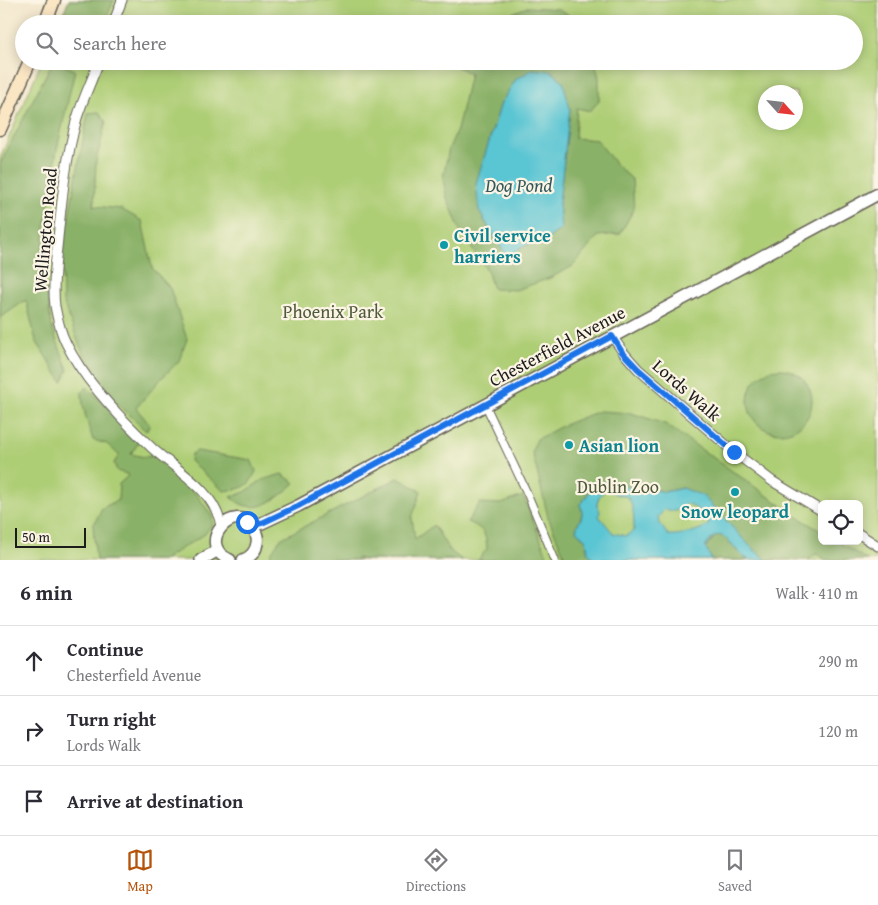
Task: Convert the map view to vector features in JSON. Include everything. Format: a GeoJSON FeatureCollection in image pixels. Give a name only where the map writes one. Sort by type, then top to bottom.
{"type":"FeatureCollection","features":[{"type":"Feature","properties":{"kind":"main road"},"geometry":{"type":"LineString","coordinates":[[48,15],[54,0]]}},
{"type":"Feature","properties":{"kind":"main road"},"geometry":{"type":"LineString","coordinates":[[0,129],[26,70]]}},
{"type":"Feature","properties":{"kind":"street"},"geometry":{"type":"LineString","coordinates":[[116,15],[122,0]]}},
{"type":"Feature","properties":{"kind":"street","name":"Wellington Road"},"geometry":{"type":"LineString","coordinates":[[96,70],[78,117],[63,192],[57,248],[55,306],[65,342],[93,383],[136,433],[204,493],[218,513],[221,526]]}},
{"type":"Feature","properties":{"kind":"street","name":"Chesterfield Avenue"},"geometry":{"type":"LineString","coordinates":[[252,526],[298,506],[878,194]]}},
{"type":"Feature","properties":{"kind":"street","name":"Lords Walk"},"geometry":{"type":"LineString","coordinates":[[612,336],[622,352],[638,369],[734,452],[772,482],[818,509]]}},
{"type":"Feature","properties":{"kind":"street"},"geometry":{"type":"LineString","coordinates":[[485,404],[528,492],[555,560]]}},
{"type":"Feature","properties":{"kind":"street"},"geometry":{"type":"LineString","coordinates":[[230,560],[218,550],[216,537],[221,526],[233,519],[247,522],[252,526],[258,538],[256,549],[246,559]]}},
{"type":"Feature","properties":{"kind":"street"},"geometry":{"type":"LineString","coordinates":[[863,537],[878,546]]}},
{"type":"Feature","properties":{"kind":"street"},"geometry":{"type":"LineString","coordinates":[[201,560],[218,550]]}},
{"type":"Feature","properties":{"kind":"green space","name":"Phoenix Park"},"geometry":{"type":"Polygon","coordinates":[[[69,0],[878,0],[878,560],[0,560],[0,158],[38,70],[863,70],[863,15],[63,15],[69,0]]]}},
{"type":"Feature","properties":{"kind":"green space"},"geometry":{"type":"Polygon","coordinates":[[[69,0],[114,0],[108,15],[63,15],[69,0]]]}},
{"type":"Feature","properties":{"kind":"green space"},"geometry":{"type":"Polygon","coordinates":[[[527,7],[559,9],[569,15],[507,15],[527,7]]]}},
{"type":"Feature","properties":{"kind":"green space"},"geometry":{"type":"Polygon","coordinates":[[[48,70],[75,70],[57,149],[41,256],[52,328],[68,370],[62,382],[36,341],[26,300],[0,318],[0,164],[48,70]]]}},
{"type":"Feature","properties":{"kind":"green space"},"geometry":{"type":"Polygon","coordinates":[[[463,70],[597,70],[599,101],[590,111],[577,108],[575,138],[597,140],[617,166],[632,179],[634,209],[620,234],[598,236],[573,266],[550,278],[516,290],[493,289],[487,270],[462,235],[446,195],[443,178],[449,148],[457,130],[470,74],[463,70]],[[570,109],[479,211],[507,256],[526,245],[543,242],[561,229],[559,202],[570,109]]]}},
{"type":"Feature","properties":{"kind":"green space"},"geometry":{"type":"Polygon","coordinates":[[[99,112],[106,122],[96,161],[94,206],[121,209],[142,221],[152,268],[170,288],[187,339],[179,361],[136,408],[150,425],[146,431],[113,400],[93,372],[81,349],[63,302],[62,253],[88,113],[99,112]]]}},
{"type":"Feature","properties":{"kind":"green space"},"geometry":{"type":"Polygon","coordinates":[[[780,369],[792,371],[803,378],[810,389],[812,401],[810,413],[803,424],[792,431],[780,433],[768,431],[757,424],[750,413],[748,401],[750,389],[757,378],[768,371],[780,369]]]}},
{"type":"Feature","properties":{"kind":"green space"},"geometry":{"type":"Polygon","coordinates":[[[87,387],[114,413],[139,442],[131,454],[144,457],[157,456],[188,482],[193,492],[212,516],[213,523],[205,534],[163,560],[96,560],[93,526],[102,508],[118,500],[119,484],[129,475],[117,471],[114,463],[119,455],[107,444],[93,440],[82,398],[82,392],[87,387]]]}},
{"type":"Feature","properties":{"kind":"green space","name":"Dublin Zoo"},"geometry":{"type":"Polygon","coordinates":[[[599,411],[631,413],[665,424],[818,530],[818,545],[843,545],[867,560],[827,560],[816,554],[808,560],[766,560],[683,488],[664,492],[656,490],[637,492],[629,487],[601,483],[590,492],[580,505],[583,512],[576,531],[586,540],[588,553],[595,560],[566,560],[548,517],[532,451],[537,439],[566,424],[599,411]]]}},
{"type":"Feature","properties":{"kind":"green space"},"geometry":{"type":"Polygon","coordinates":[[[197,451],[251,460],[256,471],[244,487],[224,491],[190,461],[191,454],[197,451]]]}},
{"type":"Feature","properties":{"kind":"green space"},"geometry":{"type":"Polygon","coordinates":[[[282,474],[295,483],[281,495],[265,504],[248,506],[231,497],[245,492],[262,480],[282,474]]]}},
{"type":"Feature","properties":{"kind":"green space"},"geometry":{"type":"Polygon","coordinates":[[[398,478],[421,491],[412,518],[415,539],[434,525],[449,550],[462,560],[368,560],[357,558],[359,560],[270,560],[271,553],[280,539],[398,478]]]}},
{"type":"Feature","properties":{"kind":"green space"},"geometry":{"type":"Polygon","coordinates":[[[523,496],[549,560],[478,560],[487,549],[486,539],[483,532],[477,526],[467,522],[480,503],[501,504],[523,496]]]}},
{"type":"Feature","properties":{"kind":"green space"},"geometry":{"type":"Polygon","coordinates":[[[716,536],[726,537],[732,546],[748,560],[712,560],[705,548],[716,536]]]}},
{"type":"Feature","properties":{"kind":"water","name":"Dog Pond"},"geometry":{"type":"Polygon","coordinates":[[[531,70],[551,71],[563,81],[570,109],[559,203],[561,229],[543,242],[526,245],[507,256],[479,211],[476,183],[501,103],[516,79],[531,70]]]}},
{"type":"Feature","properties":{"kind":"water"},"geometry":{"type":"Polygon","coordinates":[[[609,482],[629,487],[637,492],[656,490],[664,492],[683,488],[703,496],[749,545],[766,560],[750,560],[744,557],[728,540],[718,536],[712,539],[705,547],[712,560],[595,560],[588,553],[586,540],[576,531],[582,516],[580,505],[592,490],[599,484],[609,482]],[[605,489],[599,497],[597,504],[600,511],[599,516],[613,533],[626,536],[634,530],[630,501],[628,497],[605,489]],[[687,503],[677,511],[665,509],[658,517],[660,524],[668,535],[690,532],[706,527],[709,524],[703,514],[687,503]]]}},
{"type":"Feature","properties":{"kind":"place","name":"Civil service harriers"},"geometry":{"type":"Point","coordinates":[444,245]}},
{"type":"Feature","properties":{"kind":"place","name":"Asian lion"},"geometry":{"type":"Point","coordinates":[569,445]}},
{"type":"Feature","properties":{"kind":"place","name":"Snow leopard"},"geometry":{"type":"Point","coordinates":[735,492]}},
{"type":"Feature","properties":{"kind":"route"},"geometry":{"type":"LineString","coordinates":[[247,522],[252,526],[262,523],[298,506],[612,336],[622,352],[638,369],[734,452]]}}]}
